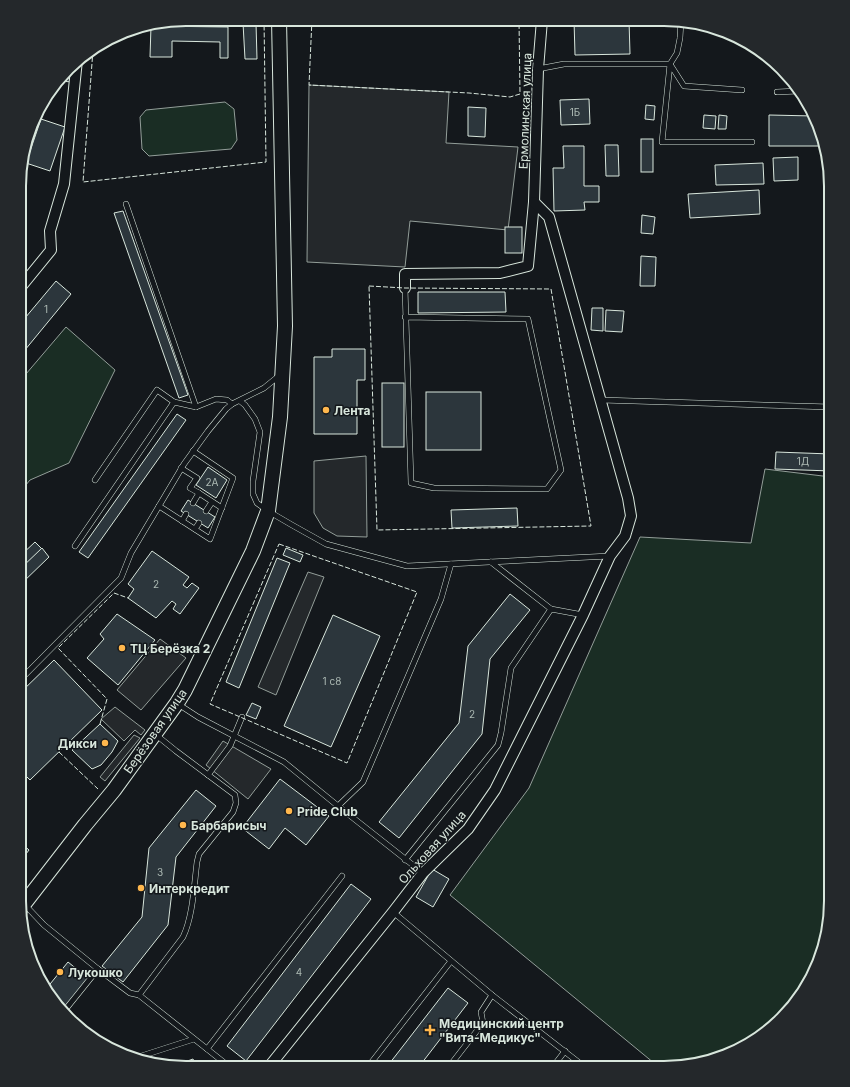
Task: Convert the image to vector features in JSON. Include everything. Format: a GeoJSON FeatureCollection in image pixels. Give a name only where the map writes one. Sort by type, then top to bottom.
{"type":"FeatureCollection","features":[{"type":"Feature","properties":{"kind":"street","name":"Берёзовая улица"},"geometry":{"type":"LineString","coordinates":[[26,902],[85,824],[114,790],[177,703],[185,690],[253,551],[268,511],[280,417],[285,326],[279,26]]}},
{"type":"Feature","properties":{"kind":"street","name":"Ермолинская улица"},"geometry":{"type":"LineString","coordinates":[[405,288],[405,274],[500,273],[528,266],[534,202],[538,69],[542,26]]}},
{"type":"Feature","properties":{"kind":"street"},"geometry":{"type":"LineString","coordinates":[[26,281],[51,250],[50,232],[64,184],[76,70]]}},
{"type":"Feature","properties":{"kind":"street","name":"Ольховая улица"},"geometry":{"type":"LineString","coordinates":[[274,1061],[394,912],[422,873],[468,829],[496,790],[583,615],[610,556],[625,536],[631,516],[628,498],[549,217],[534,202]]}},
{"type":"Feature","properties":{"kind":"lane"},"geometry":{"type":"LineString","coordinates":[[681,27],[677,53],[670,64],[662,142],[752,142]]}},
{"type":"Feature","properties":{"kind":"lane"},"geometry":{"type":"LineString","coordinates":[[538,69],[564,64],[670,64]]}},
{"type":"Feature","properties":{"kind":"lane"},"geometry":{"type":"LineString","coordinates":[[670,64],[684,86],[742,90]]}},
{"type":"Feature","properties":{"kind":"lane"},"geometry":{"type":"LineString","coordinates":[[777,92],[794,92]]}},
{"type":"Feature","properties":{"kind":"lane"},"geometry":{"type":"LineString","coordinates":[[126,204],[196,407]]}},
{"type":"Feature","properties":{"kind":"lane"},"geometry":{"type":"LineString","coordinates":[[405,288],[405,317],[411,483],[434,488],[547,489],[561,470],[528,319],[405,317]]}},
{"type":"Feature","properties":{"kind":"lane"},"geometry":{"type":"LineString","coordinates":[[26,674],[121,578],[131,553],[181,468],[226,409],[232,404],[264,388],[282,374]]}},
{"type":"Feature","properties":{"kind":"lane"},"geometry":{"type":"LineString","coordinates":[[95,480],[157,390],[174,402],[196,407],[216,399],[227,400],[232,404]]}},
{"type":"Feature","properties":{"kind":"lane"},"geometry":{"type":"LineString","coordinates":[[601,400],[824,407]]}},
{"type":"Feature","properties":{"kind":"lane"},"geometry":{"type":"LineString","coordinates":[[240,401],[245,405],[255,419],[260,432],[253,494],[256,503],[326,544],[407,566],[610,556]]}},
{"type":"Feature","properties":{"kind":"lane"},"geometry":{"type":"LineString","coordinates":[[75,546],[174,402]]}},
{"type":"Feature","properties":{"kind":"lane"},"geometry":{"type":"LineString","coordinates":[[159,506],[210,539],[233,478],[193,451]]}},
{"type":"Feature","properties":{"kind":"lane"},"geometry":{"type":"LineString","coordinates":[[181,468],[197,478],[190,488],[222,508]]}},
{"type":"Feature","properties":{"kind":"lane"},"geometry":{"type":"LineString","coordinates":[[193,503],[199,494]]}},
{"type":"Feature","properties":{"kind":"lane"},"geometry":{"type":"LineString","coordinates":[[206,511],[212,502]]}},
{"type":"Feature","properties":{"kind":"lane"},"geometry":{"type":"LineString","coordinates":[[182,521],[186,514]]}},
{"type":"Feature","properties":{"kind":"lane"},"geometry":{"type":"LineString","coordinates":[[195,529],[199,522]]}},
{"type":"Feature","properties":{"kind":"lane"},"geometry":{"type":"LineString","coordinates":[[490,562],[551,609],[583,615]]}},
{"type":"Feature","properties":{"kind":"lane"},"geometry":{"type":"LineString","coordinates":[[338,806],[363,782],[441,599],[451,564]]}},
{"type":"Feature","properties":{"kind":"lane"},"geometry":{"type":"LineString","coordinates":[[405,860],[498,744],[511,668],[551,609]]}},
{"type":"Feature","properties":{"kind":"lane"},"geometry":{"type":"LineString","coordinates":[[177,703],[198,717],[284,762],[422,873]]}},
{"type":"Feature","properties":{"kind":"lane"},"geometry":{"type":"LineString","coordinates":[[208,775],[230,746],[242,717]]}},
{"type":"Feature","properties":{"kind":"lane"},"geometry":{"type":"LineString","coordinates":[[139,995],[183,937],[188,927],[190,917],[199,854],[233,812],[236,803],[235,796],[155,734]]}},
{"type":"Feature","properties":{"kind":"lane"},"geometry":{"type":"LineString","coordinates":[[207,1049],[342,876]]}},
{"type":"Feature","properties":{"kind":"lane"},"geometry":{"type":"LineString","coordinates":[[26,910],[98,969],[130,993],[139,995],[222,1061]]}},
{"type":"Feature","properties":{"kind":"lane"},"geometry":{"type":"LineString","coordinates":[[394,912],[492,995],[577,1061]]}},
{"type":"Feature","properties":{"kind":"lane"},"geometry":{"type":"LineString","coordinates":[[373,1061],[452,961]]}},
{"type":"Feature","properties":{"kind":"lane"},"geometry":{"type":"LineString","coordinates":[[67,1008],[98,969]]}},
{"type":"Feature","properties":{"kind":"lane"},"geometry":{"type":"LineString","coordinates":[[453,1061],[483,1023],[481,1012],[492,995]]}},
{"type":"Feature","properties":{"kind":"lane"},"geometry":{"type":"LineString","coordinates":[[143,1056],[194,1039]]}},
{"type":"Feature","properties":{"kind":"lane"},"geometry":{"type":"LineString","coordinates":[[557,1061],[565,1051]]}},
{"type":"Feature","properties":{"kind":"green space"},"geometry":{"type":"Polygon","coordinates":[[[225,102],[234,109],[237,140],[231,149],[149,156],[142,149],[140,117],[146,110],[225,102]]]}},
{"type":"Feature","properties":{"kind":"green space"},"geometry":{"type":"Polygon","coordinates":[[[66,327],[115,370],[69,463],[30,480],[26,485],[26,374],[66,327]]]}},
{"type":"Feature","properties":{"kind":"green space"},"geometry":{"type":"Polygon","coordinates":[[[765,469],[824,476],[824,912],[821,933],[816,953],[803,981],[791,999],[762,1028],[735,1045],[706,1056],[675,1061],[652,1061],[450,895],[529,788],[640,537],[751,543],[765,469]]]}},
{"type":"Feature","properties":{"kind":"shaded area"},"geometry":{"type":"Polygon","coordinates":[[[309,85],[449,92],[446,143],[518,147],[508,230],[410,221],[405,267],[307,262],[309,85]]]}},
{"type":"Feature","properties":{"kind":"shaded area"},"geometry":{"type":"Polygon","coordinates":[[[366,456],[367,537],[337,536],[323,528],[314,513],[314,461],[366,456]]]}},
{"type":"Feature","properties":{"kind":"shaded area"},"geometry":{"type":"Polygon","coordinates":[[[308,572],[324,577],[276,695],[258,687],[308,572]]]}},
{"type":"Feature","properties":{"kind":"shaded area"},"geometry":{"type":"Polygon","coordinates":[[[160,639],[186,658],[141,710],[117,690],[160,639]]]}},
{"type":"Feature","properties":{"kind":"shaded area"},"geometry":{"type":"Polygon","coordinates":[[[115,707],[145,730],[141,735],[135,730],[124,741],[101,719],[115,707]]]}},
{"type":"Feature","properties":{"kind":"shaded area"},"geometry":{"type":"Polygon","coordinates":[[[134,735],[140,738],[105,781],[100,777],[134,735]]]}},
{"type":"Feature","properties":{"kind":"shaded area"},"geometry":{"type":"Polygon","coordinates":[[[223,741],[271,769],[248,799],[206,765],[223,741]]]}},
{"type":"Feature","properties":{"kind":"building"},"geometry":{"type":"Polygon","coordinates":[[[172,26],[228,27],[228,58],[220,58],[220,42],[172,41],[172,57],[150,57],[151,30],[172,26]]]}},
{"type":"Feature","properties":{"kind":"building"},"geometry":{"type":"Polygon","coordinates":[[[243,26],[256,26],[257,59],[245,59],[243,26]]]}},
{"type":"Feature","properties":{"kind":"building"},"geometry":{"type":"Polygon","coordinates":[[[574,26],[629,26],[630,54],[575,55],[574,26]]]}},
{"type":"Feature","properties":{"kind":"building"},"geometry":{"type":"Polygon","coordinates":[[[73,73],[73,82],[65,81],[73,73]]]}},
{"type":"Feature","properties":{"kind":"building"},"geometry":{"type":"Polygon","coordinates":[[[589,99],[590,124],[561,125],[560,100],[589,99]]]}},
{"type":"Feature","properties":{"kind":"building"},"geometry":{"type":"Polygon","coordinates":[[[646,105],[655,106],[654,120],[645,119],[646,105]]]}},
{"type":"Feature","properties":{"kind":"building"},"geometry":{"type":"Polygon","coordinates":[[[468,107],[486,108],[485,137],[468,136],[468,107]]]}},
{"type":"Feature","properties":{"kind":"building"},"geometry":{"type":"Polygon","coordinates":[[[704,115],[716,116],[715,129],[703,128],[704,115]]]}},
{"type":"Feature","properties":{"kind":"building"},"geometry":{"type":"Polygon","coordinates":[[[719,115],[727,116],[726,129],[718,129],[719,115]]]}},
{"type":"Feature","properties":{"kind":"building"},"geometry":{"type":"Polygon","coordinates":[[[769,115],[808,116],[819,146],[769,146],[769,115]]]}},
{"type":"Feature","properties":{"kind":"building"},"geometry":{"type":"Polygon","coordinates":[[[41,119],[65,127],[50,171],[27,163],[41,119]]]}},
{"type":"Feature","properties":{"kind":"building"},"geometry":{"type":"Polygon","coordinates":[[[641,139],[653,139],[653,172],[641,172],[641,139]]]}},
{"type":"Feature","properties":{"kind":"building"},"geometry":{"type":"Polygon","coordinates":[[[605,145],[618,145],[619,176],[606,176],[605,145]]]}},
{"type":"Feature","properties":{"kind":"building"},"geometry":{"type":"Polygon","coordinates":[[[563,146],[584,146],[584,186],[599,186],[599,202],[584,202],[585,210],[554,211],[553,168],[564,168],[563,146]]]}},
{"type":"Feature","properties":{"kind":"building"},"geometry":{"type":"Polygon","coordinates":[[[798,157],[798,180],[774,181],[773,158],[798,157]]]}},
{"type":"Feature","properties":{"kind":"building"},"geometry":{"type":"Polygon","coordinates":[[[763,163],[764,184],[716,185],[715,165],[763,163]]]}},
{"type":"Feature","properties":{"kind":"building"},"geometry":{"type":"Polygon","coordinates":[[[759,190],[760,214],[690,218],[688,194],[759,190]]]}},
{"type":"Feature","properties":{"kind":"building"},"geometry":{"type":"Polygon","coordinates":[[[123,211],[188,395],[179,398],[114,213],[123,211]]]}},
{"type":"Feature","properties":{"kind":"building"},"geometry":{"type":"Polygon","coordinates":[[[642,215],[655,217],[653,234],[641,233],[642,215]]]}},
{"type":"Feature","properties":{"kind":"building"},"geometry":{"type":"Polygon","coordinates":[[[505,227],[522,227],[522,253],[505,253],[505,227]]]}},
{"type":"Feature","properties":{"kind":"building"},"geometry":{"type":"Polygon","coordinates":[[[641,256],[656,257],[655,286],[640,286],[641,256]]]}},
{"type":"Feature","properties":{"kind":"building"},"geometry":{"type":"Polygon","coordinates":[[[56,281],[71,294],[26,349],[26,317],[56,281]]]}},
{"type":"Feature","properties":{"kind":"building"},"geometry":{"type":"Polygon","coordinates":[[[418,292],[505,292],[506,312],[418,313],[418,292]]]}},
{"type":"Feature","properties":{"kind":"building"},"geometry":{"type":"Polygon","coordinates":[[[592,308],[603,308],[603,331],[591,330],[592,308]]]}},
{"type":"Feature","properties":{"kind":"building"},"geometry":{"type":"Polygon","coordinates":[[[606,310],[624,311],[622,332],[605,331],[606,310]]]}},
{"type":"Feature","properties":{"kind":"building"},"geometry":{"type":"Polygon","coordinates":[[[332,349],[365,349],[365,380],[357,380],[357,434],[314,434],[314,357],[332,357],[332,349]]]}},
{"type":"Feature","properties":{"kind":"building"},"geometry":{"type":"Polygon","coordinates":[[[382,383],[404,383],[404,447],[382,447],[382,383]]]}},
{"type":"Feature","properties":{"kind":"building"},"geometry":{"type":"Polygon","coordinates":[[[426,392],[481,392],[481,450],[426,450],[426,392]]]}},
{"type":"Feature","properties":{"kind":"building"},"geometry":{"type":"Polygon","coordinates":[[[177,414],[186,420],[88,558],[79,552],[177,414]]]}},
{"type":"Feature","properties":{"kind":"building"},"geometry":{"type":"Polygon","coordinates":[[[776,452],[824,454],[824,471],[775,469],[776,452]]]}},
{"type":"Feature","properties":{"kind":"building"},"geometry":{"type":"Polygon","coordinates":[[[208,467],[227,480],[216,498],[196,485],[208,467]]]}},
{"type":"Feature","properties":{"kind":"building"},"geometry":{"type":"Polygon","coordinates":[[[188,500],[215,517],[208,528],[181,511],[188,500]]]}},
{"type":"Feature","properties":{"kind":"building"},"geometry":{"type":"Polygon","coordinates":[[[517,508],[518,526],[452,528],[451,510],[517,508]]]}},
{"type":"Feature","properties":{"kind":"building"},"geometry":{"type":"Polygon","coordinates":[[[35,542],[42,549],[26,564],[26,550],[35,542]]]}},
{"type":"Feature","properties":{"kind":"building"},"geometry":{"type":"Polygon","coordinates":[[[42,548],[49,557],[26,579],[26,563],[42,548]]]}},
{"type":"Feature","properties":{"kind":"building"},"geometry":{"type":"Polygon","coordinates":[[[286,548],[303,555],[300,562],[283,555],[286,548]]]}},
{"type":"Feature","properties":{"kind":"building"},"geometry":{"type":"Polygon","coordinates":[[[152,551],[189,577],[183,585],[187,588],[192,583],[199,588],[180,614],[173,609],[176,604],[172,601],[156,618],[128,598],[134,589],[128,584],[152,551]]]}},
{"type":"Feature","properties":{"kind":"building"},"geometry":{"type":"Polygon","coordinates":[[[277,558],[290,563],[239,688],[226,682],[277,558]]]}},
{"type":"Feature","properties":{"kind":"building"},"geometry":{"type":"Polygon","coordinates":[[[510,594],[530,610],[490,659],[482,734],[399,838],[379,822],[459,723],[468,646],[510,594]]]}},
{"type":"Feature","properties":{"kind":"building","name":"ТЦ Берёзка 2"},"geometry":{"type":"Polygon","coordinates":[[[117,614],[155,640],[118,685],[87,658],[104,639],[100,634],[117,614]]]}},
{"type":"Feature","properties":{"kind":"building"},"geometry":{"type":"Polygon","coordinates":[[[333,615],[380,636],[331,747],[284,726],[333,615]]]}},
{"type":"Feature","properties":{"kind":"building"},"geometry":{"type":"Polygon","coordinates":[[[54,660],[102,710],[30,780],[26,776],[26,687],[54,660]]]}},
{"type":"Feature","properties":{"kind":"building"},"geometry":{"type":"Polygon","coordinates":[[[252,703],[261,707],[256,719],[246,715],[252,703]]]}},
{"type":"Feature","properties":{"kind":"building"},"geometry":{"type":"Polygon","coordinates":[[[100,724],[118,741],[112,752],[101,765],[92,769],[72,750],[100,724]]]}},
{"type":"Feature","properties":{"kind":"building","name":"Pride Club"},"geometry":{"type":"Polygon","coordinates":[[[280,779],[329,816],[306,845],[285,828],[269,849],[242,828],[280,779]]]}},
{"type":"Feature","properties":{"kind":"building"},"geometry":{"type":"Polygon","coordinates":[[[196,790],[216,806],[176,857],[168,925],[123,982],[102,966],[142,917],[149,848],[196,790]]]}},
{"type":"Feature","properties":{"kind":"building"},"geometry":{"type":"Polygon","coordinates":[[[432,869],[449,879],[433,907],[416,897],[432,869]]]}},
{"type":"Feature","properties":{"kind":"building"},"geometry":{"type":"Polygon","coordinates":[[[351,884],[371,899],[246,1061],[227,1046],[351,884]]]}},
{"type":"Feature","properties":{"kind":"building"},"geometry":{"type":"Polygon","coordinates":[[[68,962],[89,979],[67,1008],[49,985],[68,962]]]}},
{"type":"Feature","properties":{"kind":"building"},"geometry":{"type":"Polygon","coordinates":[[[448,988],[468,1003],[423,1061],[391,1061],[448,988]]]}},
{"type":"Feature","properties":{"kind":"fence"},"geometry":{"type":"LineString","coordinates":[[93,56],[83,182],[266,162],[264,26]]}},
{"type":"Feature","properties":{"kind":"fence"},"geometry":{"type":"LineString","coordinates":[[312,26],[309,85],[469,93],[510,97],[520,94],[519,26]]}},
{"type":"Feature","properties":{"kind":"fence"},"geometry":{"type":"LineString","coordinates":[[369,286],[405,288],[551,289],[591,526],[377,530],[369,286]]}},
{"type":"Feature","properties":{"kind":"fence"},"geometry":{"type":"LineString","coordinates":[[279,544],[417,592],[347,763],[210,704],[279,544]]}},
{"type":"Feature","properties":{"kind":"fence"},"geometry":{"type":"LineString","coordinates":[[100,724],[107,699],[58,648],[114,593],[128,598]]}},
{"type":"Feature","properties":{"kind":"fence"},"geometry":{"type":"LineString","coordinates":[[59,752],[98,789]]}},
{"type":"Feature","properties":{"kind":"place","name":"Лента"},"geometry":{"type":"Point","coordinates":[326,410]}},
{"type":"Feature","properties":{"kind":"place","name":"ТЦ Берёзка 2"},"geometry":{"type":"Point","coordinates":[122,648]}},
{"type":"Feature","properties":{"kind":"place","name":"Дикси"},"geometry":{"type":"Point","coordinates":[105,743]}},
{"type":"Feature","properties":{"kind":"place","name":"Pride Club"},"geometry":{"type":"Point","coordinates":[289,811]}},
{"type":"Feature","properties":{"kind":"place","name":"Барбарисыч"},"geometry":{"type":"Point","coordinates":[183,825]}},
{"type":"Feature","properties":{"kind":"place","name":"Интеркредит"},"geometry":{"type":"Point","coordinates":[141,888]}},
{"type":"Feature","properties":{"kind":"place","name":"Лукошко"},"geometry":{"type":"Point","coordinates":[60,972]}},
{"type":"Feature","properties":{"kind":"place","name":"Медицинский центр \"Вита-Медикус\""},"geometry":{"type":"Point","coordinates":[430,1030]}}]}
